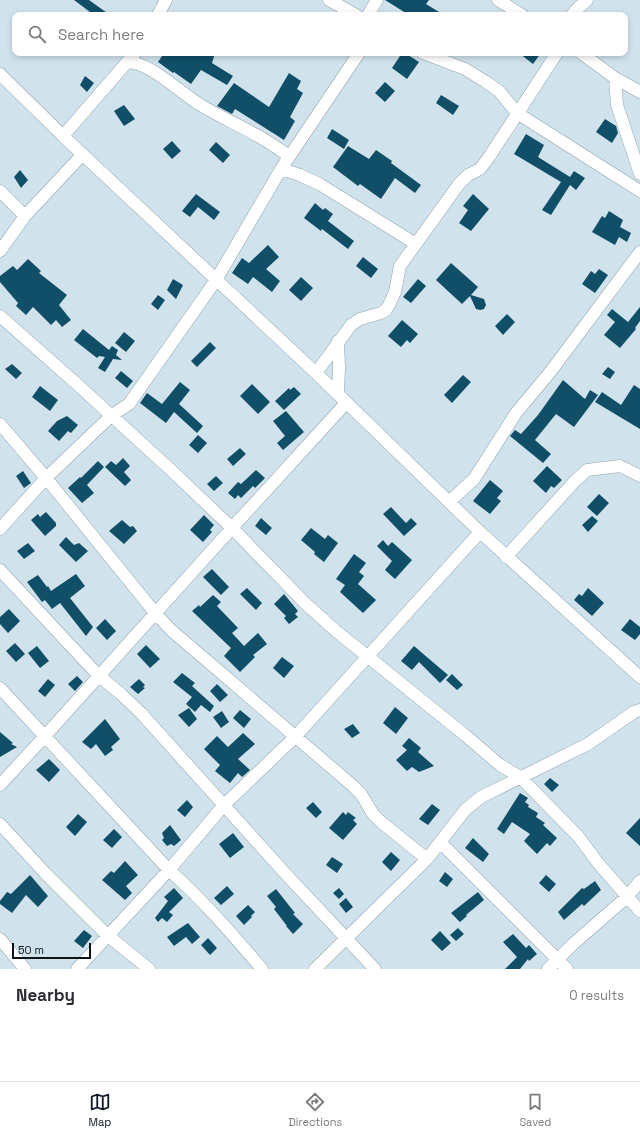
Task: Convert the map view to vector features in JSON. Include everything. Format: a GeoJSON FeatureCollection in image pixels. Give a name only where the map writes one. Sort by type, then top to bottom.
{"type":"FeatureCollection","features":[{"type":"Feature","properties":{"kind":"street"},"geometry":{"type":"LineString","coordinates":[[329,0],[351,12]]}},
{"type":"Feature","properties":{"kind":"street"},"geometry":{"type":"LineString","coordinates":[[370,12],[377,0]]}},
{"type":"Feature","properties":{"kind":"street"},"geometry":{"type":"LineString","coordinates":[[498,0],[517,12]]}},
{"type":"Feature","properties":{"kind":"street"},"geometry":{"type":"LineString","coordinates":[[574,12],[587,0]]}},
{"type":"Feature","properties":{"kind":"street"},"geometry":{"type":"LineString","coordinates":[[159,12],[163,1]]}},
{"type":"Feature","properties":{"kind":"street"},"geometry":{"type":"LineString","coordinates":[[0,529],[46,478],[112,415],[129,404],[216,280],[289,156],[357,56]]}},
{"type":"Feature","properties":{"kind":"street"},"geometry":{"type":"LineString","coordinates":[[431,56],[465,69],[486,82],[499,91],[517,113],[640,191]]}},
{"type":"Feature","properties":{"kind":"street"},"geometry":{"type":"LineString","coordinates":[[316,373],[351,325],[386,310],[395,292],[400,266],[459,184],[468,175],[480,169],[489,158],[517,113],[556,56]]}},
{"type":"Feature","properties":{"kind":"street"},"geometry":{"type":"LineString","coordinates":[[585,56],[615,78],[640,92]]}},
{"type":"Feature","properties":{"kind":"street"},"geometry":{"type":"LineString","coordinates":[[63,136],[131,58],[136,63],[166,80],[198,104],[260,137],[289,156]]}},
{"type":"Feature","properties":{"kind":"street"},"geometry":{"type":"LineString","coordinates":[[0,74],[63,136],[316,373],[506,557],[640,677]]}},
{"type":"Feature","properties":{"kind":"street"},"geometry":{"type":"LineString","coordinates":[[615,78],[617,105],[640,174]]}},
{"type":"Feature","properties":{"kind":"street"},"geometry":{"type":"LineString","coordinates":[[0,252],[25,216],[83,154]]}},
{"type":"Feature","properties":{"kind":"street"},"geometry":{"type":"LineString","coordinates":[[281,169],[300,175],[321,186],[416,244]]}},
{"type":"Feature","properties":{"kind":"street"},"geometry":{"type":"LineString","coordinates":[[0,191],[25,216]]}},
{"type":"Feature","properties":{"kind":"street"},"geometry":{"type":"LineString","coordinates":[[449,502],[474,479],[516,414],[551,371],[640,252]]}},
{"type":"Feature","properties":{"kind":"street"},"geometry":{"type":"LineString","coordinates":[[0,316],[112,415],[232,528],[306,604],[336,631],[500,765],[520,777],[578,836],[598,863],[640,911]]}},
{"type":"Feature","properties":{"kind":"street"},"geometry":{"type":"LineString","coordinates":[[338,341],[338,394]]}},
{"type":"Feature","properties":{"kind":"street"},"geometry":{"type":"LineString","coordinates":[[0,785],[346,403]]}},
{"type":"Feature","properties":{"kind":"street"},"geometry":{"type":"LineString","coordinates":[[0,424],[46,478],[156,614],[172,631],[353,786],[361,794],[373,814],[380,822],[427,859]]}},
{"type":"Feature","properties":{"kind":"street"},"geometry":{"type":"LineString","coordinates":[[506,557],[570,486],[587,470],[620,466],[640,476]]}},
{"type":"Feature","properties":{"kind":"street"},"geometry":{"type":"LineString","coordinates":[[77,969],[169,870],[224,804],[295,737],[480,532]]}},
{"type":"Feature","properties":{"kind":"street"},"geometry":{"type":"LineString","coordinates":[[0,570],[99,676],[141,713],[375,969]]}},
{"type":"Feature","properties":{"kind":"street"},"geometry":{"type":"LineString","coordinates":[[0,688],[169,870],[208,907],[262,969]]}},
{"type":"Feature","properties":{"kind":"street"},"geometry":{"type":"LineString","coordinates":[[315,969],[427,859],[465,810],[475,801],[487,793],[588,744],[634,712],[640,710]]}},
{"type":"Feature","properties":{"kind":"street"},"geometry":{"type":"LineString","coordinates":[[0,824],[45,873],[107,936],[149,969]]}},
{"type":"Feature","properties":{"kind":"street"},"geometry":{"type":"LineString","coordinates":[[440,842],[567,969]]}},
{"type":"Feature","properties":{"kind":"street"},"geometry":{"type":"LineString","coordinates":[[548,969],[573,944],[627,896],[640,881]]}},
{"type":"Feature","properties":{"kind":"street"},"geometry":{"type":"LineString","coordinates":[[0,939],[25,969]]}},
{"type":"Feature","properties":{"kind":"building"},"geometry":{"type":"Polygon","coordinates":[[[74,0],[89,0],[106,12],[90,12],[74,0]]]}},
{"type":"Feature","properties":{"kind":"building"},"geometry":{"type":"Polygon","coordinates":[[[385,0],[429,0],[426,4],[439,12],[404,12],[385,0]]]}},
{"type":"Feature","properties":{"kind":"building"},"geometry":{"type":"Polygon","coordinates":[[[162,56],[214,56],[212,63],[233,76],[227,85],[201,70],[191,84],[158,62],[162,56]]]}},
{"type":"Feature","properties":{"kind":"building"},"geometry":{"type":"Polygon","coordinates":[[[400,56],[410,56],[419,62],[407,79],[392,68],[400,56]]]}},
{"type":"Feature","properties":{"kind":"building"},"geometry":{"type":"Polygon","coordinates":[[[523,56],[539,56],[533,64],[523,56]]]}},
{"type":"Feature","properties":{"kind":"building"},"geometry":{"type":"Polygon","coordinates":[[[289,73],[301,81],[297,89],[303,93],[290,117],[295,121],[284,140],[235,109],[232,114],[217,106],[234,83],[269,107],[289,73]]]}},
{"type":"Feature","properties":{"kind":"building"},"geometry":{"type":"Polygon","coordinates":[[[85,76],[94,83],[87,92],[80,85],[85,76]]]}},
{"type":"Feature","properties":{"kind":"building"},"geometry":{"type":"Polygon","coordinates":[[[385,82],[395,91],[385,102],[375,93],[385,82]]]}},
{"type":"Feature","properties":{"kind":"building"},"geometry":{"type":"Polygon","coordinates":[[[441,95],[459,106],[453,115],[436,103],[441,95]]]}},
{"type":"Feature","properties":{"kind":"building"},"geometry":{"type":"Polygon","coordinates":[[[124,105],[135,119],[124,126],[114,111],[124,105]]]}},
{"type":"Feature","properties":{"kind":"building"},"geometry":{"type":"Polygon","coordinates":[[[605,119],[616,126],[618,133],[612,143],[596,132],[605,119]]]}},
{"type":"Feature","properties":{"kind":"building"},"geometry":{"type":"Polygon","coordinates":[[[332,129],[349,140],[344,149],[327,138],[332,129]]]}},
{"type":"Feature","properties":{"kind":"building"},"geometry":{"type":"Polygon","coordinates":[[[526,134],[544,145],[538,157],[570,177],[574,171],[585,178],[576,190],[570,185],[551,215],[542,210],[561,182],[514,154],[526,134]]]}},
{"type":"Feature","properties":{"kind":"building"},"geometry":{"type":"Polygon","coordinates":[[[172,141],[181,151],[172,159],[163,149],[172,141]]]}},
{"type":"Feature","properties":{"kind":"building"},"geometry":{"type":"Polygon","coordinates":[[[216,142],[230,155],[223,163],[209,150],[216,142]]]}},
{"type":"Feature","properties":{"kind":"building"},"geometry":{"type":"Polygon","coordinates":[[[348,146],[369,159],[376,150],[421,185],[415,193],[395,178],[381,199],[360,184],[358,186],[333,167],[348,146]]]}},
{"type":"Feature","properties":{"kind":"building"},"geometry":{"type":"Polygon","coordinates":[[[20,170],[28,180],[21,188],[14,177],[20,170]]]}},
{"type":"Feature","properties":{"kind":"building"},"geometry":{"type":"Polygon","coordinates":[[[196,194],[220,212],[214,220],[198,207],[190,217],[182,211],[196,194]]]}},
{"type":"Feature","properties":{"kind":"building"},"geometry":{"type":"Polygon","coordinates":[[[473,194],[489,209],[471,231],[459,223],[468,210],[463,206],[473,194]]]}},
{"type":"Feature","properties":{"kind":"building"},"geometry":{"type":"Polygon","coordinates":[[[315,203],[323,210],[325,208],[333,214],[328,221],[354,241],[348,249],[322,229],[321,231],[304,218],[315,203]]]}},
{"type":"Feature","properties":{"kind":"building"},"geometry":{"type":"Polygon","coordinates":[[[609,211],[623,220],[620,227],[631,233],[627,242],[619,237],[615,245],[592,232],[602,216],[605,218],[609,211]]]}},
{"type":"Feature","properties":{"kind":"building"},"geometry":{"type":"Polygon","coordinates":[[[268,245],[279,257],[266,269],[280,281],[272,292],[253,277],[248,284],[232,273],[242,258],[249,263],[268,245]]]}},
{"type":"Feature","properties":{"kind":"building"},"geometry":{"type":"Polygon","coordinates":[[[363,257],[378,269],[371,278],[356,266],[363,257]]]}},
{"type":"Feature","properties":{"kind":"building"},"geometry":{"type":"Polygon","coordinates":[[[28,259],[41,271],[39,273],[67,295],[59,305],[71,320],[62,327],[56,320],[51,325],[33,307],[26,315],[16,306],[18,303],[0,282],[0,276],[13,266],[17,270],[28,259]]]}},
{"type":"Feature","properties":{"kind":"building"},"geometry":{"type":"Polygon","coordinates":[[[451,263],[478,287],[471,295],[484,299],[486,305],[484,309],[476,309],[470,296],[462,304],[436,280],[451,263]]]}},
{"type":"Feature","properties":{"kind":"building"},"geometry":{"type":"Polygon","coordinates":[[[599,269],[608,275],[595,293],[582,284],[591,271],[595,274],[599,269]]]}},
{"type":"Feature","properties":{"kind":"building"},"geometry":{"type":"Polygon","coordinates":[[[301,277],[313,288],[301,301],[289,290],[301,277]]]}},
{"type":"Feature","properties":{"kind":"building"},"geometry":{"type":"Polygon","coordinates":[[[173,279],[183,285],[176,299],[167,290],[173,279]]]}},
{"type":"Feature","properties":{"kind":"building"},"geometry":{"type":"Polygon","coordinates":[[[418,279],[426,286],[411,303],[403,297],[418,279]]]}},
{"type":"Feature","properties":{"kind":"building"},"geometry":{"type":"Polygon","coordinates":[[[158,295],[165,300],[158,310],[151,304],[158,295]]]}},
{"type":"Feature","properties":{"kind":"building"},"geometry":{"type":"Polygon","coordinates":[[[640,307],[640,321],[635,328],[636,329],[620,348],[604,335],[615,322],[607,315],[612,309],[628,322],[640,307]]]}},
{"type":"Feature","properties":{"kind":"building"},"geometry":{"type":"Polygon","coordinates":[[[507,314],[515,322],[503,335],[495,326],[507,314]]]}},
{"type":"Feature","properties":{"kind":"building"},"geometry":{"type":"Polygon","coordinates":[[[402,320],[418,334],[410,343],[407,340],[401,347],[388,336],[402,320]]]}},
{"type":"Feature","properties":{"kind":"building"},"geometry":{"type":"Polygon","coordinates":[[[83,329],[109,350],[112,346],[118,350],[116,355],[122,360],[113,359],[105,372],[98,368],[105,357],[99,356],[97,358],[74,340],[83,329]]]}},
{"type":"Feature","properties":{"kind":"building"},"geometry":{"type":"Polygon","coordinates":[[[124,332],[135,341],[126,352],[115,343],[124,332]]]}},
{"type":"Feature","properties":{"kind":"building"},"geometry":{"type":"Polygon","coordinates":[[[210,342],[216,348],[197,367],[191,361],[210,342]]]}},
{"type":"Feature","properties":{"kind":"building"},"geometry":{"type":"Polygon","coordinates":[[[12,364],[22,373],[16,379],[5,369],[12,364]]]}},
{"type":"Feature","properties":{"kind":"building"},"geometry":{"type":"Polygon","coordinates":[[[608,367],[615,372],[610,379],[602,374],[608,367]]]}},
{"type":"Feature","properties":{"kind":"building"},"geometry":{"type":"Polygon","coordinates":[[[121,371],[133,381],[127,388],[115,378],[121,371]]]}},
{"type":"Feature","properties":{"kind":"building"},"geometry":{"type":"Polygon","coordinates":[[[463,375],[471,382],[452,403],[444,395],[463,375]]]}},
{"type":"Feature","properties":{"kind":"building"},"geometry":{"type":"Polygon","coordinates":[[[563,380],[585,399],[590,390],[598,395],[574,427],[556,414],[535,440],[551,454],[543,463],[510,436],[515,430],[521,434],[538,415],[563,380]]]}},
{"type":"Feature","properties":{"kind":"building"},"geometry":{"type":"Polygon","coordinates":[[[180,382],[190,390],[179,404],[203,426],[197,433],[174,412],[166,423],[140,403],[147,393],[162,404],[180,382]]]}},
{"type":"Feature","properties":{"kind":"building"},"geometry":{"type":"Polygon","coordinates":[[[252,384],[270,402],[258,414],[240,396],[252,384]]]}},
{"type":"Feature","properties":{"kind":"building"},"geometry":{"type":"Polygon","coordinates":[[[634,385],[640,389],[640,429],[595,402],[602,392],[621,405],[634,385]]]}},
{"type":"Feature","properties":{"kind":"building"},"geometry":{"type":"Polygon","coordinates":[[[40,386],[58,400],[50,411],[32,397],[40,386]]]}},
{"type":"Feature","properties":{"kind":"building"},"geometry":{"type":"Polygon","coordinates":[[[294,387],[301,394],[284,410],[275,401],[289,388],[290,390],[294,387]]]}},
{"type":"Feature","properties":{"kind":"building"},"geometry":{"type":"Polygon","coordinates":[[[286,411],[304,432],[283,450],[277,443],[285,436],[273,421],[286,411]]]}},
{"type":"Feature","properties":{"kind":"building"},"geometry":{"type":"Polygon","coordinates":[[[67,416],[78,425],[71,433],[68,431],[59,441],[48,431],[57,421],[67,416]]]}},
{"type":"Feature","properties":{"kind":"building"},"geometry":{"type":"Polygon","coordinates":[[[198,435],[207,443],[198,453],[189,445],[198,435]]]}},
{"type":"Feature","properties":{"kind":"building"},"geometry":{"type":"Polygon","coordinates":[[[240,448],[246,454],[233,466],[227,459],[240,448]]]}},
{"type":"Feature","properties":{"kind":"building"},"geometry":{"type":"Polygon","coordinates":[[[123,458],[130,466],[124,472],[131,480],[125,486],[105,467],[111,461],[116,465],[123,458]]]}},
{"type":"Feature","properties":{"kind":"building"},"geometry":{"type":"Polygon","coordinates":[[[98,461],[104,467],[87,485],[94,493],[82,503],[68,488],[80,477],[81,478],[98,461]]]}},
{"type":"Feature","properties":{"kind":"building"},"geometry":{"type":"Polygon","coordinates":[[[547,466],[562,480],[554,488],[551,486],[546,493],[533,481],[547,466]]]}},
{"type":"Feature","properties":{"kind":"building"},"geometry":{"type":"Polygon","coordinates":[[[256,470],[265,478],[255,488],[253,486],[241,498],[238,495],[235,499],[228,493],[238,482],[241,484],[256,470]]]}},
{"type":"Feature","properties":{"kind":"building"},"geometry":{"type":"Polygon","coordinates":[[[23,471],[31,483],[24,488],[16,476],[23,471]]]}},
{"type":"Feature","properties":{"kind":"building"},"geometry":{"type":"Polygon","coordinates":[[[216,476],[223,483],[214,491],[207,484],[216,476]]]}},
{"type":"Feature","properties":{"kind":"building"},"geometry":{"type":"Polygon","coordinates":[[[490,480],[503,491],[497,498],[501,501],[490,514],[473,501],[490,480]]]}},
{"type":"Feature","properties":{"kind":"building"},"geometry":{"type":"Polygon","coordinates":[[[599,494],[609,503],[597,516],[587,507],[599,494]]]}},
{"type":"Feature","properties":{"kind":"building"},"geometry":{"type":"Polygon","coordinates":[[[391,507],[406,523],[411,518],[417,524],[404,536],[383,514],[391,507]]]}},
{"type":"Feature","properties":{"kind":"building"},"geometry":{"type":"Polygon","coordinates":[[[46,512],[56,523],[56,526],[45,536],[31,520],[38,514],[40,517],[46,512]]]}},
{"type":"Feature","properties":{"kind":"building"},"geometry":{"type":"Polygon","coordinates":[[[204,515],[214,525],[210,530],[212,532],[203,542],[190,530],[204,515]]]}},
{"type":"Feature","properties":{"kind":"building"},"geometry":{"type":"Polygon","coordinates":[[[592,516],[598,521],[588,532],[582,525],[592,516]]]}},
{"type":"Feature","properties":{"kind":"building"},"geometry":{"type":"Polygon","coordinates":[[[261,518],[272,528],[266,535],[255,526],[261,518]]]}},
{"type":"Feature","properties":{"kind":"building"},"geometry":{"type":"Polygon","coordinates":[[[122,520],[130,527],[133,526],[137,531],[124,544],[109,531],[122,520]]]}},
{"type":"Feature","properties":{"kind":"building"},"geometry":{"type":"Polygon","coordinates":[[[311,528],[325,539],[328,535],[338,543],[324,562],[301,540],[311,528]]]}},
{"type":"Feature","properties":{"kind":"building"},"geometry":{"type":"Polygon","coordinates":[[[66,537],[74,545],[79,543],[88,551],[76,562],[59,545],[66,537]]]}},
{"type":"Feature","properties":{"kind":"building"},"geometry":{"type":"Polygon","coordinates":[[[383,540],[388,546],[392,542],[412,560],[395,579],[385,570],[392,561],[377,546],[383,540]]]}},
{"type":"Feature","properties":{"kind":"building"},"geometry":{"type":"Polygon","coordinates":[[[28,543],[35,551],[24,559],[17,551],[28,543]]]}},
{"type":"Feature","properties":{"kind":"building"},"geometry":{"type":"Polygon","coordinates":[[[354,554],[366,563],[359,572],[364,576],[358,584],[376,600],[363,613],[340,592],[345,585],[336,579],[354,554]]]}},
{"type":"Feature","properties":{"kind":"building"},"geometry":{"type":"Polygon","coordinates":[[[212,569],[229,587],[221,595],[203,577],[212,569]]]}},
{"type":"Feature","properties":{"kind":"building"},"geometry":{"type":"Polygon","coordinates":[[[76,574],[85,586],[70,598],[93,627],[86,636],[60,603],[52,609],[45,600],[42,602],[27,582],[38,575],[51,591],[76,574]]]}},
{"type":"Feature","properties":{"kind":"building"},"geometry":{"type":"Polygon","coordinates":[[[247,588],[262,603],[256,610],[240,594],[247,588]]]}},
{"type":"Feature","properties":{"kind":"building"},"geometry":{"type":"Polygon","coordinates":[[[588,588],[604,603],[592,616],[574,600],[579,594],[582,596],[588,588]]]}},
{"type":"Feature","properties":{"kind":"building"},"geometry":{"type":"Polygon","coordinates":[[[284,594],[298,611],[295,614],[298,617],[289,624],[284,618],[286,616],[274,604],[284,594]]]}},
{"type":"Feature","properties":{"kind":"building"},"geometry":{"type":"Polygon","coordinates":[[[213,595],[221,602],[217,606],[238,628],[232,633],[244,646],[258,633],[267,644],[253,655],[255,657],[240,672],[224,656],[231,648],[192,611],[199,605],[200,607],[213,595]]]}},
{"type":"Feature","properties":{"kind":"building"},"geometry":{"type":"Polygon","coordinates":[[[9,609],[20,621],[8,633],[0,624],[0,617],[9,609]]]}},
{"type":"Feature","properties":{"kind":"building"},"geometry":{"type":"Polygon","coordinates":[[[105,619],[116,631],[107,640],[96,628],[105,619]]]}},
{"type":"Feature","properties":{"kind":"building"},"geometry":{"type":"Polygon","coordinates":[[[630,619],[640,627],[640,634],[635,640],[621,630],[630,619]]]}},
{"type":"Feature","properties":{"kind":"building"},"geometry":{"type":"Polygon","coordinates":[[[15,643],[25,654],[16,662],[6,651],[15,643]]]}},
{"type":"Feature","properties":{"kind":"building"},"geometry":{"type":"Polygon","coordinates":[[[146,645],[160,659],[150,668],[137,654],[146,645]]]}},
{"type":"Feature","properties":{"kind":"building"},"geometry":{"type":"Polygon","coordinates":[[[37,646],[49,661],[40,668],[28,653],[37,646]]]}},
{"type":"Feature","properties":{"kind":"building"},"geometry":{"type":"Polygon","coordinates":[[[414,646],[448,675],[440,683],[419,662],[412,670],[401,661],[414,646]]]}},
{"type":"Feature","properties":{"kind":"building"},"geometry":{"type":"Polygon","coordinates":[[[282,657],[294,666],[284,678],[273,668],[282,657]]]}},
{"type":"Feature","properties":{"kind":"building"},"geometry":{"type":"Polygon","coordinates":[[[182,673],[195,683],[192,686],[214,706],[210,712],[201,705],[195,712],[186,704],[192,697],[173,682],[182,673]]]}},
{"type":"Feature","properties":{"kind":"building"},"geometry":{"type":"Polygon","coordinates":[[[452,674],[463,685],[457,690],[446,680],[452,674]]]}},
{"type":"Feature","properties":{"kind":"building"},"geometry":{"type":"Polygon","coordinates":[[[77,676],[83,682],[75,691],[68,684],[77,676]]]}},
{"type":"Feature","properties":{"kind":"building"},"geometry":{"type":"Polygon","coordinates":[[[48,679],[55,685],[45,697],[38,691],[48,679]]]}},
{"type":"Feature","properties":{"kind":"building"},"geometry":{"type":"Polygon","coordinates":[[[139,679],[145,685],[143,687],[145,688],[138,694],[130,687],[139,679]]]}},
{"type":"Feature","properties":{"kind":"building"},"geometry":{"type":"Polygon","coordinates":[[[217,684],[228,695],[220,702],[210,691],[217,684]]]}},
{"type":"Feature","properties":{"kind":"building"},"geometry":{"type":"Polygon","coordinates":[[[395,707],[408,718],[396,734],[383,723],[395,707]]]}},
{"type":"Feature","properties":{"kind":"building"},"geometry":{"type":"Polygon","coordinates":[[[189,708],[197,719],[189,727],[178,715],[189,708]]]}},
{"type":"Feature","properties":{"kind":"building"},"geometry":{"type":"Polygon","coordinates":[[[240,710],[251,719],[244,728],[233,718],[240,710]]]}},
{"type":"Feature","properties":{"kind":"building"},"geometry":{"type":"Polygon","coordinates":[[[222,711],[229,722],[221,728],[213,717],[222,711]]]}},
{"type":"Feature","properties":{"kind":"building"},"geometry":{"type":"Polygon","coordinates":[[[105,719],[120,739],[111,747],[113,750],[105,756],[96,744],[91,749],[82,742],[105,719]]]}},
{"type":"Feature","properties":{"kind":"building"},"geometry":{"type":"Polygon","coordinates":[[[353,724],[360,733],[352,738],[344,729],[353,724]]]}},
{"type":"Feature","properties":{"kind":"building"},"geometry":{"type":"Polygon","coordinates":[[[0,732],[13,743],[11,744],[17,747],[0,757],[0,732]]]}},
{"type":"Feature","properties":{"kind":"building"},"geometry":{"type":"Polygon","coordinates":[[[243,733],[255,744],[238,759],[250,770],[242,777],[238,773],[230,783],[215,771],[220,765],[204,749],[217,736],[228,747],[243,733]]]}},
{"type":"Feature","properties":{"kind":"building"},"geometry":{"type":"Polygon","coordinates":[[[409,738],[421,748],[418,752],[434,766],[419,772],[412,767],[407,771],[396,760],[407,750],[402,746],[409,738]]]}},
{"type":"Feature","properties":{"kind":"building"},"geometry":{"type":"Polygon","coordinates":[[[49,759],[60,770],[49,782],[36,770],[49,759]]]}},
{"type":"Feature","properties":{"kind":"building"},"geometry":{"type":"Polygon","coordinates":[[[550,778],[559,785],[552,792],[544,784],[550,778]]]}},
{"type":"Feature","properties":{"kind":"building"},"geometry":{"type":"Polygon","coordinates":[[[520,793],[528,798],[525,802],[529,805],[528,807],[538,813],[536,817],[545,823],[543,825],[557,838],[550,846],[547,843],[537,854],[524,841],[530,834],[512,822],[504,834],[497,829],[520,793]]]}},
{"type":"Feature","properties":{"kind":"building"},"geometry":{"type":"Polygon","coordinates":[[[187,800],[193,807],[185,817],[177,810],[187,800]]]}},
{"type":"Feature","properties":{"kind":"building"},"geometry":{"type":"Polygon","coordinates":[[[313,802],[322,812],[316,818],[306,808],[313,802]]]}},
{"type":"Feature","properties":{"kind":"building"},"geometry":{"type":"Polygon","coordinates":[[[432,804],[440,810],[428,825],[419,819],[432,804]]]}},
{"type":"Feature","properties":{"kind":"building"},"geometry":{"type":"Polygon","coordinates":[[[343,812],[346,815],[348,812],[356,818],[353,820],[357,824],[343,840],[329,828],[343,812]]]}},
{"type":"Feature","properties":{"kind":"building"},"geometry":{"type":"Polygon","coordinates":[[[78,814],[87,822],[75,836],[66,827],[78,814]]]}},
{"type":"Feature","properties":{"kind":"building"},"geometry":{"type":"Polygon","coordinates":[[[640,818],[640,846],[626,833],[640,818]]]}},
{"type":"Feature","properties":{"kind":"building"},"geometry":{"type":"Polygon","coordinates":[[[170,825],[181,840],[174,846],[171,844],[167,846],[162,840],[164,838],[162,833],[170,825]]]}},
{"type":"Feature","properties":{"kind":"building"},"geometry":{"type":"Polygon","coordinates":[[[114,829],[122,837],[112,848],[103,840],[114,829]]]}},
{"type":"Feature","properties":{"kind":"building"},"geometry":{"type":"Polygon","coordinates":[[[233,833],[244,847],[230,858],[219,844],[233,833]]]}},
{"type":"Feature","properties":{"kind":"building"},"geometry":{"type":"Polygon","coordinates":[[[473,838],[489,854],[483,862],[465,848],[473,838]]]}},
{"type":"Feature","properties":{"kind":"building"},"geometry":{"type":"Polygon","coordinates":[[[391,852],[400,860],[391,871],[382,862],[391,852]]]}},
{"type":"Feature","properties":{"kind":"building"},"geometry":{"type":"Polygon","coordinates":[[[332,857],[343,864],[337,873],[326,865],[332,857]]]}},
{"type":"Feature","properties":{"kind":"building"},"geometry":{"type":"Polygon","coordinates":[[[125,861],[138,875],[126,886],[132,893],[125,900],[102,880],[111,871],[114,873],[125,861]]]}},
{"type":"Feature","properties":{"kind":"building"},"geometry":{"type":"Polygon","coordinates":[[[445,872],[453,879],[447,887],[439,881],[445,872]]]}},
{"type":"Feature","properties":{"kind":"building"},"geometry":{"type":"Polygon","coordinates":[[[30,875],[48,896],[38,907],[26,895],[12,913],[0,904],[0,901],[7,892],[11,894],[30,875]]]}},
{"type":"Feature","properties":{"kind":"building"},"geometry":{"type":"Polygon","coordinates":[[[546,875],[556,884],[549,892],[539,883],[546,875]]]}},
{"type":"Feature","properties":{"kind":"building"},"geometry":{"type":"Polygon","coordinates":[[[595,881],[601,890],[584,906],[582,904],[564,920],[558,912],[582,888],[584,889],[595,881]]]}},
{"type":"Feature","properties":{"kind":"building"},"geometry":{"type":"Polygon","coordinates":[[[227,886],[234,894],[221,905],[214,898],[227,886]]]}},
{"type":"Feature","properties":{"kind":"building"},"geometry":{"type":"Polygon","coordinates":[[[174,888],[183,898],[169,912],[173,915],[167,922],[162,918],[158,922],[155,918],[168,901],[164,897],[174,888]]]}},
{"type":"Feature","properties":{"kind":"building"},"geometry":{"type":"Polygon","coordinates":[[[339,888],[344,894],[339,899],[333,893],[339,888]]]}},
{"type":"Feature","properties":{"kind":"building"},"geometry":{"type":"Polygon","coordinates":[[[276,889],[295,913],[293,914],[303,924],[293,934],[274,909],[276,907],[267,896],[276,889]]]}},
{"type":"Feature","properties":{"kind":"building"},"geometry":{"type":"Polygon","coordinates":[[[478,892],[484,900],[460,922],[451,913],[478,892]]]}},
{"type":"Feature","properties":{"kind":"building"},"geometry":{"type":"Polygon","coordinates":[[[346,898],[353,907],[346,913],[339,904],[346,898]]]}},
{"type":"Feature","properties":{"kind":"building"},"geometry":{"type":"Polygon","coordinates":[[[248,905],[255,912],[244,925],[236,916],[248,905]]]}},
{"type":"Feature","properties":{"kind":"building"},"geometry":{"type":"Polygon","coordinates":[[[188,923],[200,937],[192,944],[186,937],[174,946],[167,937],[188,923]]]}},
{"type":"Feature","properties":{"kind":"building"},"geometry":{"type":"Polygon","coordinates":[[[458,928],[464,934],[456,941],[450,935],[458,928]]]}},
{"type":"Feature","properties":{"kind":"building"},"geometry":{"type":"Polygon","coordinates":[[[84,930],[92,936],[83,948],[74,941],[84,930]]]}},
{"type":"Feature","properties":{"kind":"building"},"geometry":{"type":"Polygon","coordinates":[[[440,931],[451,943],[442,951],[431,940],[440,931]]]}},
{"type":"Feature","properties":{"kind":"building"},"geometry":{"type":"Polygon","coordinates":[[[513,934],[526,948],[529,945],[537,954],[529,961],[528,959],[520,969],[505,969],[517,957],[503,942],[513,934]]]}},
{"type":"Feature","properties":{"kind":"building"},"geometry":{"type":"Polygon","coordinates":[[[208,938],[217,948],[210,955],[201,945],[208,938]]]}}]}
